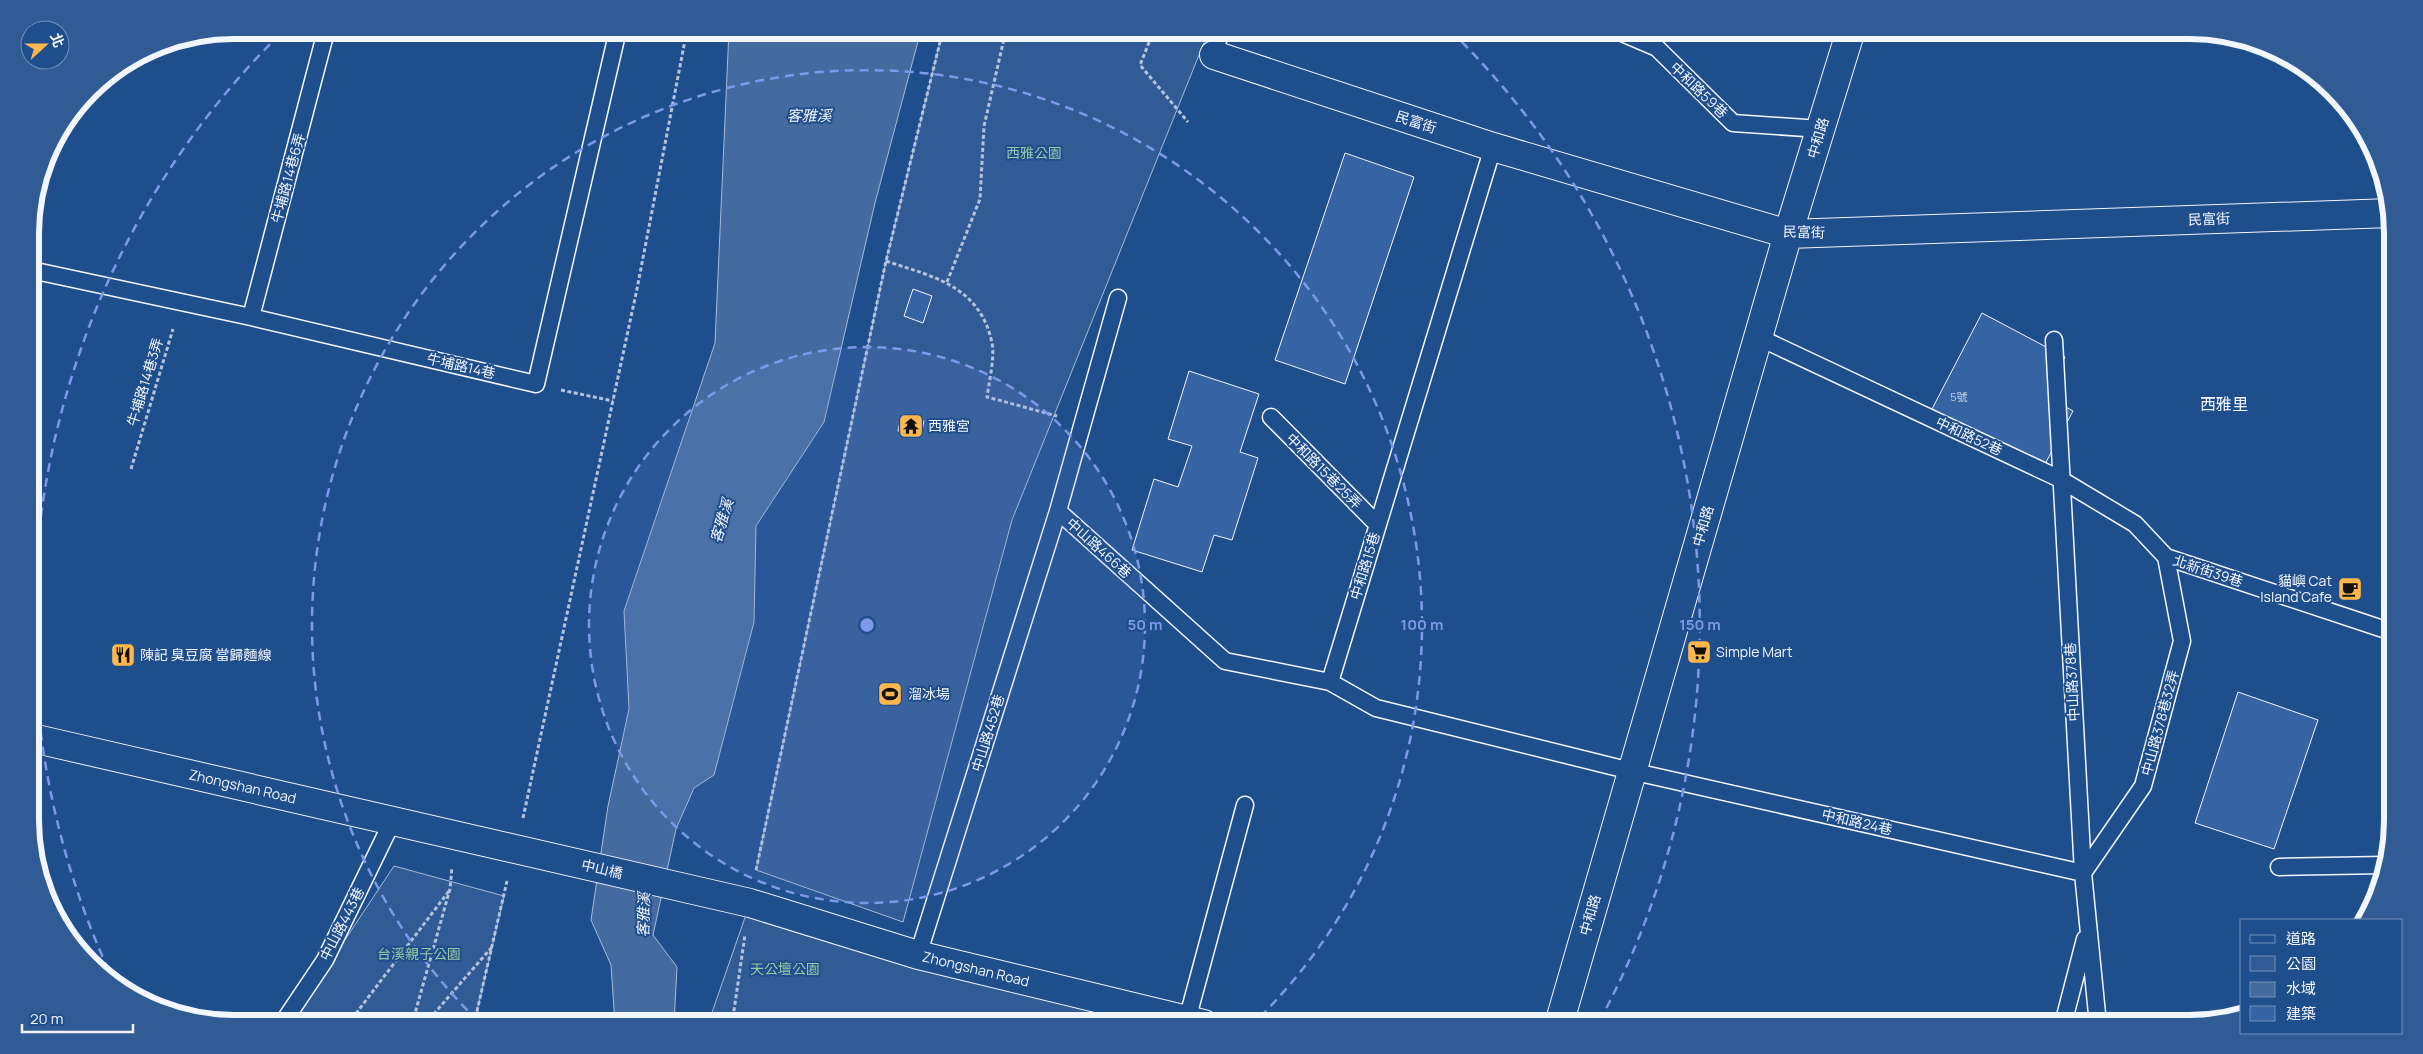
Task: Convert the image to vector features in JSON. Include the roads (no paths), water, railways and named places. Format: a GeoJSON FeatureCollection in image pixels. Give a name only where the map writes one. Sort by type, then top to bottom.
{"type":"FeatureCollection","features":[{"type":"Feature","properties":{"kind":"street","name":"中和路"},"geometry":{"type":"LineString","coordinates":[[1561,1015],[1788,234],[1848,39]]}},
{"type":"Feature","properties":{"kind":"street","name":"民富街"},"geometry":{"type":"LineString","coordinates":[[1218,43],[1493,148],[1788,234],[2383,213]]}},
{"type":"Feature","properties":{"kind":"street","name":"Zhongshan Road"},"geometry":{"type":"LineString","coordinates":[[39,740],[454,835]]}},
{"type":"Feature","properties":{"kind":"street","name":"中山橋"},"geometry":{"type":"LineString","coordinates":[[454,835],[750,903]]}},
{"type":"Feature","properties":{"kind":"street","name":"Zhongshan Road"},"geometry":{"type":"LineString","coordinates":[[750,903],[918,955],[1160,1015]]}},
{"type":"Feature","properties":{"kind":"lane","name":"牛埔路14巷6弄"},"geometry":{"type":"LineString","coordinates":[[251,318],[324,39]]}},
{"type":"Feature","properties":{"kind":"lane","name":"牛埔路14巷"},"geometry":{"type":"LineString","coordinates":[[39,272],[182,302],[536,384],[616,39]]}},
{"type":"Feature","properties":{"kind":"lane","name":"中和路59巷"},"geometry":{"type":"LineString","coordinates":[[1636,39],[1657,48],[1733,123],[1820,129]]}},
{"type":"Feature","properties":{"kind":"lane","name":"中和路15巷"},"geometry":{"type":"LineString","coordinates":[[1330,682],[1493,148]]}},
{"type":"Feature","properties":{"kind":"lane","name":"中山路466巷"},"geometry":{"type":"LineString","coordinates":[[1118,298],[1058,511],[1225,661],[1330,682]]}},
{"type":"Feature","properties":{"kind":"lane","name":"中和路52巷"},"geometry":{"type":"LineString","coordinates":[[1758,337],[2060,479],[2135,524],[2166,557]]}},
{"type":"Feature","properties":{"kind":"lane","name":"中山路378巷"},"geometry":{"type":"LineString","coordinates":[[2054,340],[2060,479],[2083,873],[2097,1015]]}},
{"type":"Feature","properties":{"kind":"lane","name":"中和路15巷25弄"},"geometry":{"type":"LineString","coordinates":[[1271,416],[1378,525]]}},
{"type":"Feature","properties":{"kind":"lane","name":"中山路452巷"},"geometry":{"type":"LineString","coordinates":[[918,955],[1058,511]]}},
{"type":"Feature","properties":{"kind":"lane","name":"北新街39巷"},"geometry":{"type":"LineString","coordinates":[[2166,557],[2384,629]]}},
{"type":"Feature","properties":{"kind":"lane","name":"中山路378巷32弄"},"geometry":{"type":"LineString","coordinates":[[2083,873],[2143,786],[2180,650],[2182,641],[2166,557]]}},
{"type":"Feature","properties":{"kind":"lane"},"geometry":{"type":"LineString","coordinates":[[1330,682],[1376,708],[1631,771]]}},
{"type":"Feature","properties":{"kind":"lane","name":"中和路24巷"},"geometry":{"type":"LineString","coordinates":[[1631,771],[2083,873]]}},
{"type":"Feature","properties":{"kind":"lane"},"geometry":{"type":"LineString","coordinates":[[1182,1015],[1245,805]]}},
{"type":"Feature","properties":{"kind":"lane","name":"中山路443巷"},"geometry":{"type":"LineString","coordinates":[[288,1015],[325,960],[393,820]]}},
{"type":"Feature","properties":{"kind":"lane"},"geometry":{"type":"LineString","coordinates":[[2280,867],[2379,865]]}},
{"type":"Feature","properties":{"kind":"lane"},"geometry":{"type":"LineString","coordinates":[[2065,1015],[2088,927]]}},
{"type":"Feature","properties":{"kind":"water","name":"客雅溪"},"geometry":{"type":"Polygon","coordinates":[[[729,39],[919,39],[875,203],[824,422],[756,526],[754,622],[714,775],[694,788],[676,829],[653,935],[677,967],[674,1015],[614,1015],[611,965],[591,920],[608,806],[629,709],[624,611],[715,343],[729,39]]]}},
{"type":"Feature","properties":{"kind":"place","name":"西雅宮"},"geometry":{"type":"Point","coordinates":[911,426]}},
{"type":"Feature","properties":{"kind":"place","name":"貓嶼 Cat Island Cafe"},"geometry":{"type":"Point","coordinates":[2350,589]}},
{"type":"Feature","properties":{"kind":"place","name":"Simple Mart"},"geometry":{"type":"Point","coordinates":[1699,652]}},
{"type":"Feature","properties":{"kind":"place","name":"陳記 臭豆腐 當歸麵線"},"geometry":{"type":"Point","coordinates":[123,655]}},
{"type":"Feature","properties":{"kind":"place","name":"溜冰場"},"geometry":{"type":"Point","coordinates":[890,694]}},
{"type":"Feature","properties":{"kind":"district","name":"西雅里"},"geometry":{"type":"Point","coordinates":[2224,404]}},
{"type":"Feature","properties":{"kind":"park label","name":"西雅公園"},"geometry":{"type":"Point","coordinates":[1034,153]}},
{"type":"Feature","properties":{"kind":"park label","name":"台溪親子公園"},"geometry":{"type":"Point","coordinates":[419,954]}},
{"type":"Feature","properties":{"kind":"park label","name":"天公壇公園"},"geometry":{"type":"Point","coordinates":[785,969]}}]}
